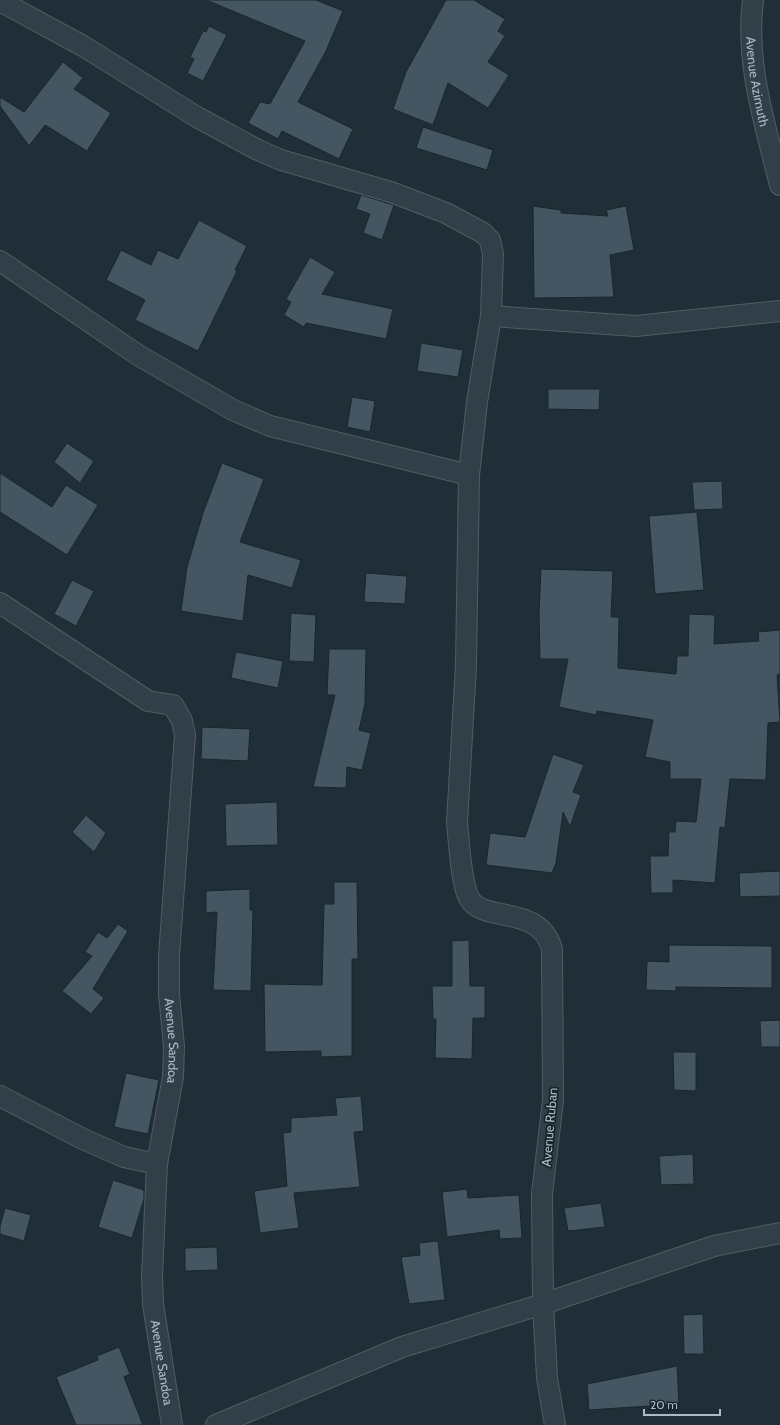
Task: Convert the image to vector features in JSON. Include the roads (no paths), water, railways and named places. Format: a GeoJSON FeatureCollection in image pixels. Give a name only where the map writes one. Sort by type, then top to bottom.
{"type":"FeatureCollection","features":[{"type":"Feature","properties":{"kind":"street","name":"Avenue Azimuth"},"geometry":{"type":"LineString","coordinates":[[753,0],[750,41],[754,76],[780,185]]}},
{"type":"Feature","properties":{"kind":"street","name":"Avenue Ruban"},"geometry":{"type":"LineString","coordinates":[[0,1],[82,46],[197,117],[258,150],[281,160],[391,192],[446,213],[483,233],[490,240],[494,254],[491,316],[477,402],[469,475],[466,665],[457,800],[459,849],[465,882],[470,899],[476,906],[533,922],[546,933],[552,949],[553,1100],[542,1194],[543,1304],[547,1378],[555,1425]]}},
{"type":"Feature","properties":{"kind":"street"},"geometry":{"type":"LineString","coordinates":[[0,261],[138,355],[233,410],[270,426],[469,475]]}},
{"type":"Feature","properties":{"kind":"street"},"geometry":{"type":"LineString","coordinates":[[491,316],[636,326],[780,311]]}},
{"type":"Feature","properties":{"kind":"street","name":"Avenue Sandoa"},"geometry":{"type":"LineString","coordinates":[[0,603],[148,701],[172,706],[182,721],[185,735],[169,956],[169,994],[174,1046],[172,1077],[157,1164],[152,1277],[153,1297],[172,1425]]}},
{"type":"Feature","properties":{"kind":"street"},"geometry":{"type":"LineString","coordinates":[[0,1096],[83,1140],[117,1154],[157,1164]]}},
{"type":"Feature","properties":{"kind":"street"},"geometry":{"type":"LineString","coordinates":[[216,1425],[402,1347],[543,1304],[714,1246],[780,1233]]}}]}
